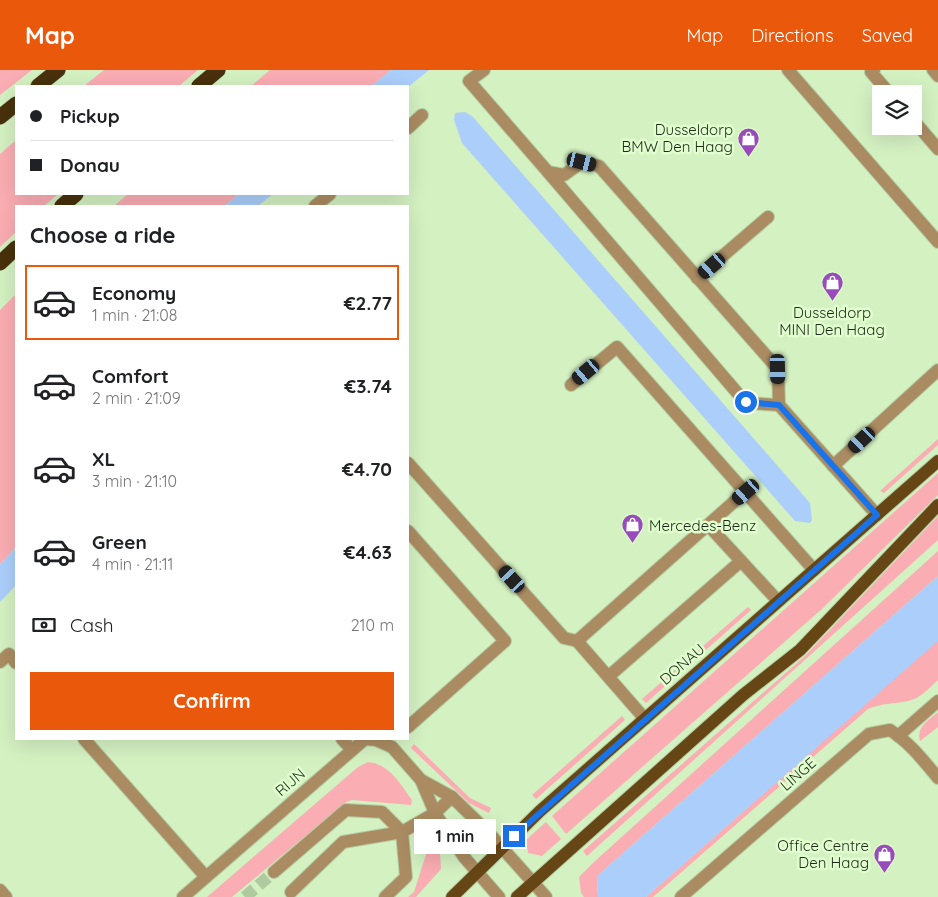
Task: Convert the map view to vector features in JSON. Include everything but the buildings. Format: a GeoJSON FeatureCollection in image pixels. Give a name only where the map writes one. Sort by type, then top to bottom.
{"type":"FeatureCollection","features":[{"type":"Feature","properties":{"kind":"highway"},"geometry":{"type":"LineString","coordinates":[[39,85],[58,70]]}},
{"type":"Feature","properties":{"kind":"highway"},"geometry":{"type":"LineString","coordinates":[[200,85],[218,70]]}},
{"type":"Feature","properties":{"kind":"highway"},"geometry":{"type":"LineString","coordinates":[[0,117],[15,105]]}},
{"type":"Feature","properties":{"kind":"highway"},"geometry":{"type":"LineString","coordinates":[[63,205],[75,195]]}},
{"type":"Feature","properties":{"kind":"highway"},"geometry":{"type":"LineString","coordinates":[[0,262],[15,249]]}},
{"type":"Feature","properties":{"kind":"main road","name":"DONAU"},"geometry":{"type":"LineString","coordinates":[[452,897],[476,871],[645,718],[938,461]]}},
{"type":"Feature","properties":{"kind":"main road"},"geometry":{"type":"LineString","coordinates":[[517,897],[743,695],[800,650],[938,505]]}},
{"type":"Feature","properties":{"kind":"street"},"geometry":{"type":"LineString","coordinates":[[484,70],[469,81],[746,402],[779,405]]}},
{"type":"Feature","properties":{"kind":"street"},"geometry":{"type":"LineString","coordinates":[[788,70],[938,242]]}},
{"type":"Feature","properties":{"kind":"street"},"geometry":{"type":"LineString","coordinates":[[874,70],[871,72],[882,85]]}},
{"type":"Feature","properties":{"kind":"street"},"geometry":{"type":"LineString","coordinates":[[933,70],[938,76]]}},
{"type":"Feature","properties":{"kind":"street"},"geometry":{"type":"LineString","coordinates":[[409,127],[422,116]]}},
{"type":"Feature","properties":{"kind":"street"},"geometry":{"type":"LineString","coordinates":[[922,130],[938,149]]}},
{"type":"Feature","properties":{"kind":"street"},"geometry":{"type":"LineString","coordinates":[[548,172],[564,175],[582,162],[599,166],[778,369],[779,405],[877,515]]}},
{"type":"Feature","properties":{"kind":"street"},"geometry":{"type":"LineString","coordinates":[[316,205],[329,195]]}},
{"type":"Feature","properties":{"kind":"street"},"geometry":{"type":"LineString","coordinates":[[698,278],[768,217]]}},
{"type":"Feature","properties":{"kind":"street"},"geometry":{"type":"LineString","coordinates":[[571,386],[617,347],[814,570]]}},
{"type":"Feature","properties":{"kind":"street"},"geometry":{"type":"LineString","coordinates":[[834,466],[938,370]]}},
{"type":"Feature","properties":{"kind":"street"},"geometry":{"type":"LineString","coordinates":[[409,464],[564,638],[577,641],[645,718]]}},
{"type":"Feature","properties":{"kind":"street"},"geometry":{"type":"LineString","coordinates":[[577,641],[746,492]]}},
{"type":"Feature","properties":{"kind":"street"},"geometry":{"type":"LineString","coordinates":[[708,525],[778,602]]}},
{"type":"Feature","properties":{"kind":"street"},"geometry":{"type":"LineString","coordinates":[[409,532],[505,641],[409,726]]}},
{"type":"Feature","properties":{"kind":"street"},"geometry":{"type":"LineString","coordinates":[[609,676],[740,560]]}},
{"type":"Feature","properties":{"kind":"street"},"geometry":{"type":"LineString","coordinates":[[0,662],[9,654],[15,661]]}},
{"type":"Feature","properties":{"kind":"street"},"geometry":{"type":"LineString","coordinates":[[938,701],[898,736],[907,742],[938,778]]}},
{"type":"Feature","properties":{"kind":"street","name":"LINGE"},"geometry":{"type":"LineString","coordinates":[[681,897],[869,734],[890,730],[898,736]]}},
{"type":"Feature","properties":{"kind":"street"},"geometry":{"type":"LineString","coordinates":[[85,740],[206,876]]}},
{"type":"Feature","properties":{"kind":"street"},"geometry":{"type":"LineString","coordinates":[[343,740],[352,750]]}},
{"type":"Feature","properties":{"kind":"street","name":"RIJN"},"geometry":{"type":"LineString","coordinates":[[182,897],[364,740]]}},
{"type":"Feature","properties":{"kind":"street","name":"RIJN"},"geometry":{"type":"LineString","coordinates":[[376,740],[395,743],[421,780],[435,813],[476,871],[499,897]]}},
{"type":"Feature","properties":{"kind":"street","name":"RIJN"},"geometry":{"type":"LineString","coordinates":[[421,780],[452,797],[546,897]]}},
{"type":"Feature","properties":{"kind":"street"},"geometry":{"type":"LineString","coordinates":[[291,892],[343,842],[402,832],[435,813],[452,797]]}},
{"type":"Feature","properties":{"kind":"street"},"geometry":{"type":"LineString","coordinates":[[274,872],[346,810],[382,812],[402,832],[406,876],[385,897]]}},
{"type":"Feature","properties":{"kind":"street"},"geometry":{"type":"LineString","coordinates":[[0,890],[6,897]]}},
{"type":"Feature","properties":{"kind":"shaded area"},"geometry":{"type":"Polygon","coordinates":[[[0,70],[32,70],[0,95],[0,70]]]}},
{"type":"Feature","properties":{"kind":"shaded area"},"geometry":{"type":"Polygon","coordinates":[[[104,70],[198,70],[180,85],[85,85],[104,70]]]}},
{"type":"Feature","properties":{"kind":"shaded area"},"geometry":{"type":"Polygon","coordinates":[[[270,70],[391,70],[372,85],[252,85],[270,70]]]}},
{"type":"Feature","properties":{"kind":"shaded area"},"geometry":{"type":"Polygon","coordinates":[[[15,141],[15,195],[57,195],[45,205],[15,205],[15,233],[0,247],[0,154],[15,141]]]}},
{"type":"Feature","properties":{"kind":"shaded area"},"geometry":{"type":"Polygon","coordinates":[[[127,195],[238,195],[225,205],[115,205],[127,195]]]}},
{"type":"Feature","properties":{"kind":"shaded area"},"geometry":{"type":"Polygon","coordinates":[[[15,295],[15,548],[0,564],[0,310],[15,295]]]}},
{"type":"Feature","properties":{"kind":"shaded area"},"geometry":{"type":"Polygon","coordinates":[[[938,439],[938,445],[884,493],[880,491],[938,439]]]}},
{"type":"Feature","properties":{"kind":"shaded area"},"geometry":{"type":"Polygon","coordinates":[[[938,473],[938,495],[823,608],[566,834],[552,816],[938,473]]]}},
{"type":"Feature","properties":{"kind":"shaded area"},"geometry":{"type":"Polygon","coordinates":[[[938,516],[938,540],[587,856],[583,851],[805,656],[938,516]]]}},
{"type":"Feature","properties":{"kind":"shaded area"},"geometry":{"type":"Polygon","coordinates":[[[938,551],[938,576],[597,876],[598,897],[584,897],[581,893],[579,877],[594,862],[938,551]]]}},
{"type":"Feature","properties":{"kind":"shaded area"},"geometry":{"type":"Polygon","coordinates":[[[748,607],[751,610],[646,703],[642,699],[748,607]]]}},
{"type":"Feature","properties":{"kind":"shaded area"},"geometry":{"type":"Polygon","coordinates":[[[938,640],[938,680],[928,690],[912,700],[868,709],[653,897],[646,897],[938,640]]]}},
{"type":"Feature","properties":{"kind":"shaded area"},"geometry":{"type":"Polygon","coordinates":[[[938,712],[938,727],[920,741],[919,736],[922,728],[938,712]]]}},
{"type":"Feature","properties":{"kind":"shaded area"},"geometry":{"type":"Polygon","coordinates":[[[622,716],[625,720],[536,799],[532,795],[622,716]]]}},
{"type":"Feature","properties":{"kind":"shaded area"},"geometry":{"type":"Polygon","coordinates":[[[414,744],[470,798],[491,808],[489,813],[469,803],[411,748],[414,744]]]}},
{"type":"Feature","properties":{"kind":"shaded area"},"geometry":{"type":"Polygon","coordinates":[[[368,762],[382,767],[399,781],[412,800],[411,805],[352,800],[346,802],[232,897],[207,897],[358,767],[368,762]]]}},
{"type":"Feature","properties":{"kind":"shaded area"},"geometry":{"type":"Polygon","coordinates":[[[546,822],[561,839],[542,856],[528,853],[526,840],[546,822]]]}},
{"type":"Feature","properties":{"kind":"shaded area"},"geometry":{"type":"Polygon","coordinates":[[[431,839],[440,853],[441,869],[416,897],[408,897],[414,892],[431,839]]]}},
{"type":"Feature","properties":{"kind":"water"},"geometry":{"type":"Polygon","coordinates":[[[391,70],[429,70],[409,86],[372,85],[391,70]]]}},
{"type":"Feature","properties":{"kind":"water"},"geometry":{"type":"Polygon","coordinates":[[[465,112],[472,116],[810,503],[812,520],[810,523],[795,521],[462,143],[454,120],[455,113],[465,112]]]}},
{"type":"Feature","properties":{"kind":"water"},"geometry":{"type":"Polygon","coordinates":[[[238,195],[272,195],[259,205],[225,205],[238,195]]]}},
{"type":"Feature","properties":{"kind":"water"},"geometry":{"type":"Polygon","coordinates":[[[15,548],[15,586],[0,602],[0,564],[15,548]]]}},
{"type":"Feature","properties":{"kind":"water"},"geometry":{"type":"Polygon","coordinates":[[[938,576],[938,641],[646,897],[598,897],[597,876],[938,576]]]}},
{"type":"Feature","properties":{"kind":"tunnel"},"geometry":{"type":"LineString","coordinates":[[245,897],[274,872]]}},
{"type":"Feature","properties":{"kind":"place","name":"Dusseldorp BMW Den Haag"},"geometry":{"type":"Point","coordinates":[749,157]}},
{"type":"Feature","properties":{"kind":"place","name":"Dusseldorp MINI Den Haag"},"geometry":{"type":"Point","coordinates":[832,302]}},
{"type":"Feature","properties":{"kind":"place","name":"Mercedes-Benz"},"geometry":{"type":"Point","coordinates":[633,544]}},
{"type":"Feature","properties":{"kind":"place","name":"Office Centre Den Haag"},"geometry":{"type":"Point","coordinates":[885,873]}},
{"type":"Feature","properties":{"kind":"route"},"geometry":{"type":"LineString","coordinates":[[514,836],[540,811],[877,515],[779,405],[746,402]]}}]}
